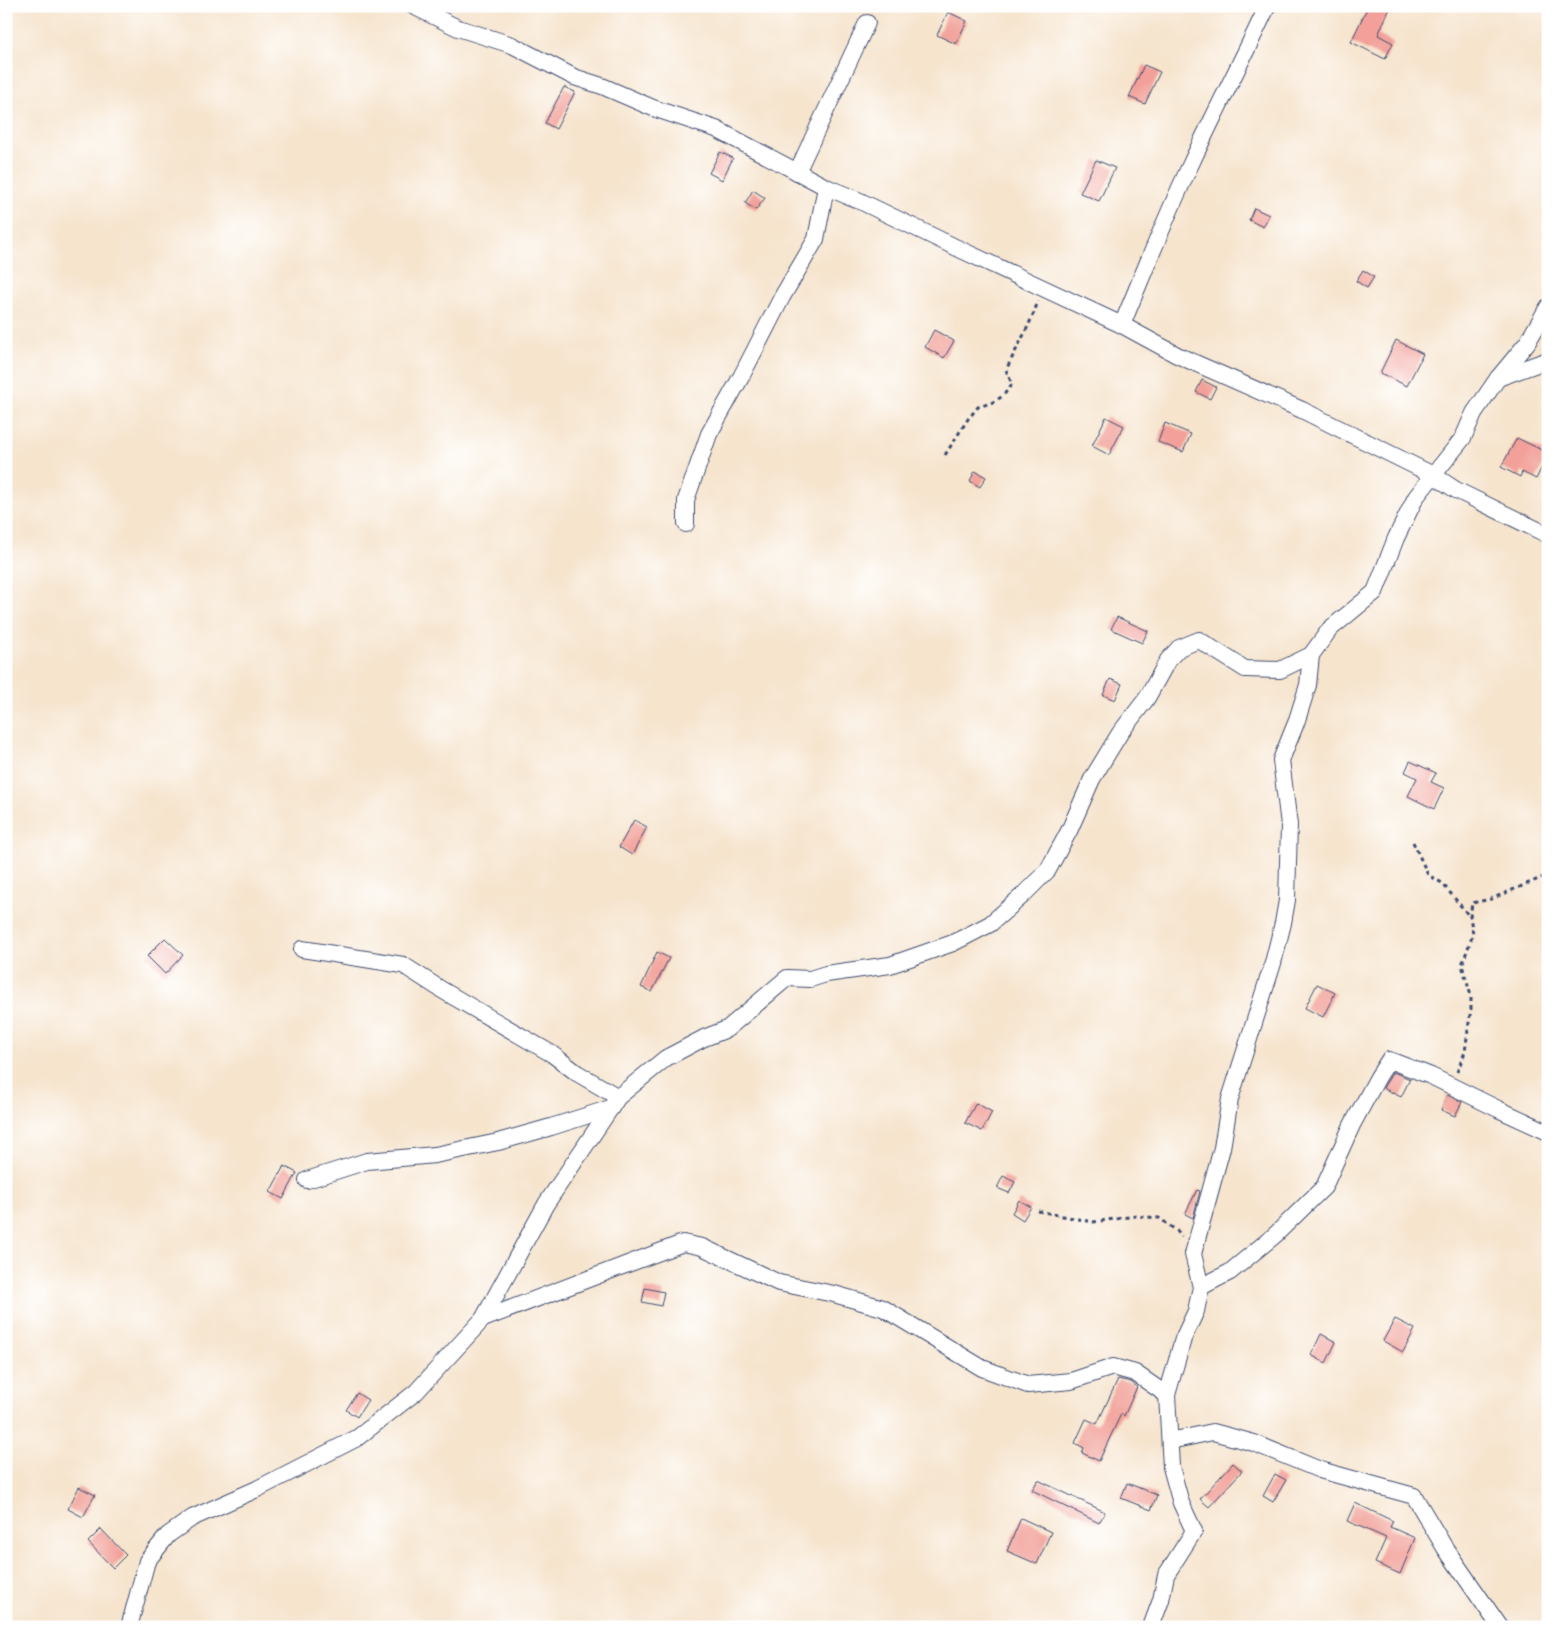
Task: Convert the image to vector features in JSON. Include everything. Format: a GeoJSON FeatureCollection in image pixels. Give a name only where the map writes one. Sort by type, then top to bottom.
{"type":"FeatureCollection","features":[{"type":"Feature","properties":{"kind":"street"},"geometry":{"type":"LineString","coordinates":[[413,6],[458,28],[512,45],[574,77],[602,86],[653,108],[716,129],[826,187],[860,201],[1122,325],[1177,355],[1302,410],[1433,475],[1456,490],[1548,536]]}},
{"type":"Feature","properties":{"kind":"street"},"geometry":{"type":"LineString","coordinates":[[1122,325],[1188,170],[1267,7]]}},
{"type":"Feature","properties":{"kind":"street"},"geometry":{"type":"LineString","coordinates":[[797,172],[867,24]]}},
{"type":"Feature","properties":{"kind":"street"},"geometry":{"type":"LineString","coordinates":[[686,524],[686,500],[709,434],[782,297],[816,239],[826,187]]}},
{"type":"Feature","properties":{"kind":"street"},"geometry":{"type":"LineString","coordinates":[[129,1627],[147,1561],[168,1535],[192,1518],[257,1489],[357,1438],[416,1392],[483,1319],[546,1204],[615,1102],[666,1058],[726,1029],[787,978],[810,978],[890,965],[953,943],[990,924],[1048,870],[1069,831],[1092,778],[1120,733],[1147,698],[1168,660],[1180,648],[1199,640],[1245,669],[1280,670],[1311,655],[1330,628],[1375,592],[1396,538],[1416,497],[1463,438],[1474,413],[1498,378],[1527,343],[1548,307]]}},
{"type":"Feature","properties":{"kind":"street"},"geometry":{"type":"LineString","coordinates":[[1498,378],[1548,360]]}},
{"type":"Feature","properties":{"kind":"street"},"geometry":{"type":"LineString","coordinates":[[1151,1627],[1161,1600],[1166,1575],[1194,1531],[1181,1502],[1171,1467],[1167,1395],[1183,1339],[1196,1311],[1201,1287],[1193,1254],[1222,1148],[1230,1099],[1283,923],[1287,900],[1289,825],[1281,760],[1296,723],[1308,685],[1311,655]]}},
{"type":"Feature","properties":{"kind":"street"},"geometry":{"type":"LineString","coordinates":[[302,949],[403,965],[552,1054],[615,1102]]}},
{"type":"Feature","properties":{"kind":"street"},"geometry":{"type":"LineString","coordinates":[[1201,1287],[1230,1272],[1275,1235],[1324,1187],[1352,1126],[1389,1060],[1431,1076],[1498,1110],[1548,1132]]}},
{"type":"Feature","properties":{"kind":"street"},"geometry":{"type":"LineString","coordinates":[[307,1180],[367,1161],[435,1155],[498,1142],[551,1127],[615,1102]]}},
{"type":"Feature","properties":{"kind":"street"},"geometry":{"type":"LineString","coordinates":[[483,1319],[683,1243],[702,1248],[779,1283],[834,1294],[883,1308],[982,1368],[1028,1385],[1071,1381],[1113,1367],[1135,1373],[1167,1395]]}},
{"type":"Feature","properties":{"kind":"street"},"geometry":{"type":"LineString","coordinates":[[1170,1441],[1213,1432],[1254,1442],[1320,1470],[1414,1496],[1445,1548],[1500,1627]]}},
{"type":"Feature","properties":{"kind":"path"},"geometry":{"type":"LineString","coordinates":[[945,455],[978,407],[1004,396],[1012,384],[1006,370],[1031,323],[1042,288]]}},
{"type":"Feature","properties":{"kind":"path"},"geometry":{"type":"LineString","coordinates":[[1413,842],[1428,876],[1442,884],[1470,917]]}},
{"type":"Feature","properties":{"kind":"path"},"geometry":{"type":"LineString","coordinates":[[1452,1086],[1465,1052],[1471,1008],[1462,965],[1473,934],[1470,917],[1472,903],[1491,899],[1548,875]]}},
{"type":"Feature","properties":{"kind":"path"},"geometry":{"type":"LineString","coordinates":[[1038,1211],[1093,1222],[1136,1216],[1159,1218],[1177,1231],[1193,1254]]}},
{"type":"Feature","properties":{"kind":"building"},"geometry":{"type":"Polygon","coordinates":[[[1368,6],[1391,6],[1378,35],[1393,43],[1385,59],[1351,42],[1368,6]]]}},
{"type":"Feature","properties":{"kind":"building"},"geometry":{"type":"Polygon","coordinates":[[[948,12],[967,21],[956,44],[937,35],[948,12]]]}},
{"type":"Feature","properties":{"kind":"building"},"geometry":{"type":"Polygon","coordinates":[[[1144,65],[1160,72],[1145,104],[1129,97],[1144,65]]]}},
{"type":"Feature","properties":{"kind":"building"},"geometry":{"type":"Polygon","coordinates":[[[564,87],[575,92],[556,129],[545,123],[564,87]]]}},
{"type":"Feature","properties":{"kind":"building"},"geometry":{"type":"Polygon","coordinates":[[[720,152],[733,158],[722,180],[709,173],[720,152]]]}},
{"type":"Feature","properties":{"kind":"building"},"geometry":{"type":"Polygon","coordinates":[[[1096,160],[1115,168],[1099,201],[1080,193],[1096,160]]]}},
{"type":"Feature","properties":{"kind":"building"},"geometry":{"type":"Polygon","coordinates":[[[753,190],[765,198],[756,210],[745,203],[753,190]]]}},
{"type":"Feature","properties":{"kind":"building"},"geometry":{"type":"Polygon","coordinates":[[[1254,208],[1269,215],[1263,227],[1249,220],[1254,208]]]}},
{"type":"Feature","properties":{"kind":"building"},"geometry":{"type":"Polygon","coordinates":[[[1363,270],[1374,277],[1367,288],[1356,281],[1363,270]]]}},
{"type":"Feature","properties":{"kind":"building"},"geometry":{"type":"Polygon","coordinates":[[[934,330],[954,341],[944,358],[925,347],[934,330]]]}},
{"type":"Feature","properties":{"kind":"building"},"geometry":{"type":"Polygon","coordinates":[[[1396,340],[1423,354],[1407,386],[1380,373],[1396,340]]]}},
{"type":"Feature","properties":{"kind":"building"},"geometry":{"type":"Polygon","coordinates":[[[1202,380],[1216,387],[1210,399],[1196,392],[1202,380]]]}},
{"type":"Feature","properties":{"kind":"building"},"geometry":{"type":"Polygon","coordinates":[[[1106,417],[1124,426],[1109,455],[1092,446],[1106,417]]]}},
{"type":"Feature","properties":{"kind":"building"},"geometry":{"type":"Polygon","coordinates":[[[1165,423],[1191,434],[1183,452],[1158,442],[1165,423]]]}},
{"type":"Feature","properties":{"kind":"building"},"geometry":{"type":"Polygon","coordinates":[[[1517,438],[1548,453],[1548,468],[1543,465],[1536,479],[1522,472],[1520,477],[1501,467],[1517,438]]]}},
{"type":"Feature","properties":{"kind":"building"},"geometry":{"type":"Polygon","coordinates":[[[975,471],[986,477],[980,487],[970,481],[975,471]]]}},
{"type":"Feature","properties":{"kind":"building"},"geometry":{"type":"Polygon","coordinates":[[[1117,617],[1148,631],[1142,643],[1111,629],[1117,617]]]}},
{"type":"Feature","properties":{"kind":"building"},"geometry":{"type":"Polygon","coordinates":[[[1110,679],[1122,684],[1115,700],[1103,695],[1110,679]]]}},
{"type":"Feature","properties":{"kind":"building"},"geometry":{"type":"Polygon","coordinates":[[[1410,761],[1436,773],[1431,782],[1444,788],[1434,809],[1408,796],[1417,778],[1405,772],[1410,761]]]}},
{"type":"Feature","properties":{"kind":"building"},"geometry":{"type":"Polygon","coordinates":[[[634,820],[647,827],[632,855],[619,847],[634,820]]]}},
{"type":"Feature","properties":{"kind":"building"},"geometry":{"type":"Polygon","coordinates":[[[165,938],[183,955],[165,974],[147,956],[165,938]]]}},
{"type":"Feature","properties":{"kind":"building"},"geometry":{"type":"Polygon","coordinates":[[[657,952],[669,958],[652,992],[641,987],[657,952]]]}},
{"type":"Feature","properties":{"kind":"building"},"geometry":{"type":"Polygon","coordinates":[[[1317,984],[1335,993],[1323,1017],[1305,1008],[1317,984]]]}},
{"type":"Feature","properties":{"kind":"building"},"geometry":{"type":"Polygon","coordinates":[[[1393,1072],[1410,1079],[1401,1097],[1383,1088],[1393,1072]]]}},
{"type":"Feature","properties":{"kind":"building"},"geometry":{"type":"Polygon","coordinates":[[[1447,1095],[1462,1102],[1455,1116],[1441,1110],[1447,1095]]]}},
{"type":"Feature","properties":{"kind":"building"},"geometry":{"type":"Polygon","coordinates":[[[976,1103],[992,1112],[982,1131],[965,1123],[976,1103]]]}},
{"type":"Feature","properties":{"kind":"building"},"geometry":{"type":"Polygon","coordinates":[[[284,1166],[297,1173],[283,1199],[270,1192],[284,1166]]]}},
{"type":"Feature","properties":{"kind":"building"},"geometry":{"type":"Polygon","coordinates":[[[1003,1176],[1015,1182],[1009,1193],[997,1188],[1003,1176]]]}},
{"type":"Feature","properties":{"kind":"building"},"geometry":{"type":"Polygon","coordinates":[[[1197,1190],[1200,1191],[1193,1218],[1185,1214],[1197,1190]]]}},
{"type":"Feature","properties":{"kind":"building"},"geometry":{"type":"Polygon","coordinates":[[[1019,1200],[1031,1207],[1023,1220],[1012,1213],[1019,1200]]]}},
{"type":"Feature","properties":{"kind":"building"},"geometry":{"type":"Polygon","coordinates":[[[645,1288],[664,1292],[661,1306],[642,1302],[645,1288]]]}},
{"type":"Feature","properties":{"kind":"building"},"geometry":{"type":"Polygon","coordinates":[[[1395,1319],[1415,1329],[1403,1352],[1383,1341],[1395,1319]]]}},
{"type":"Feature","properties":{"kind":"building"},"geometry":{"type":"Polygon","coordinates":[[[1321,1334],[1336,1342],[1326,1363],[1311,1355],[1321,1334]]]}},
{"type":"Feature","properties":{"kind":"building"},"geometry":{"type":"Polygon","coordinates":[[[1118,1379],[1131,1382],[1137,1387],[1124,1416],[1121,1414],[1099,1461],[1082,1453],[1084,1448],[1075,1443],[1086,1419],[1097,1424],[1118,1379]]]}},
{"type":"Feature","properties":{"kind":"building"},"geometry":{"type":"Polygon","coordinates":[[[357,1393],[368,1400],[357,1417],[346,1410],[357,1393]]]}},
{"type":"Feature","properties":{"kind":"building"},"geometry":{"type":"Polygon","coordinates":[[[1233,1463],[1242,1471],[1209,1507],[1200,1499],[1233,1463]]]}},
{"type":"Feature","properties":{"kind":"building"},"geometry":{"type":"Polygon","coordinates":[[[1275,1474],[1286,1480],[1273,1502],[1263,1496],[1275,1474]]]}},
{"type":"Feature","properties":{"kind":"building"},"geometry":{"type":"Polygon","coordinates":[[[1038,1480],[1105,1512],[1099,1523],[1032,1490],[1038,1480]]]}},
{"type":"Feature","properties":{"kind":"building"},"geometry":{"type":"Polygon","coordinates":[[[1127,1483],[1157,1495],[1151,1510],[1121,1498],[1127,1483]]]}},
{"type":"Feature","properties":{"kind":"building"},"geometry":{"type":"Polygon","coordinates":[[[79,1487],[95,1495],[83,1517],[68,1509],[79,1487]]]}},
{"type":"Feature","properties":{"kind":"building"},"geometry":{"type":"Polygon","coordinates":[[[1355,1503],[1393,1521],[1390,1527],[1415,1538],[1400,1574],[1375,1563],[1386,1538],[1347,1521],[1355,1503]]]}},
{"type":"Feature","properties":{"kind":"building"},"geometry":{"type":"Polygon","coordinates":[[[1021,1518],[1051,1532],[1037,1564],[1007,1551],[1021,1518]]]}},
{"type":"Feature","properties":{"kind":"building"},"geometry":{"type":"Polygon","coordinates":[[[101,1529],[126,1555],[113,1568],[88,1542],[101,1529]]]}}]}
